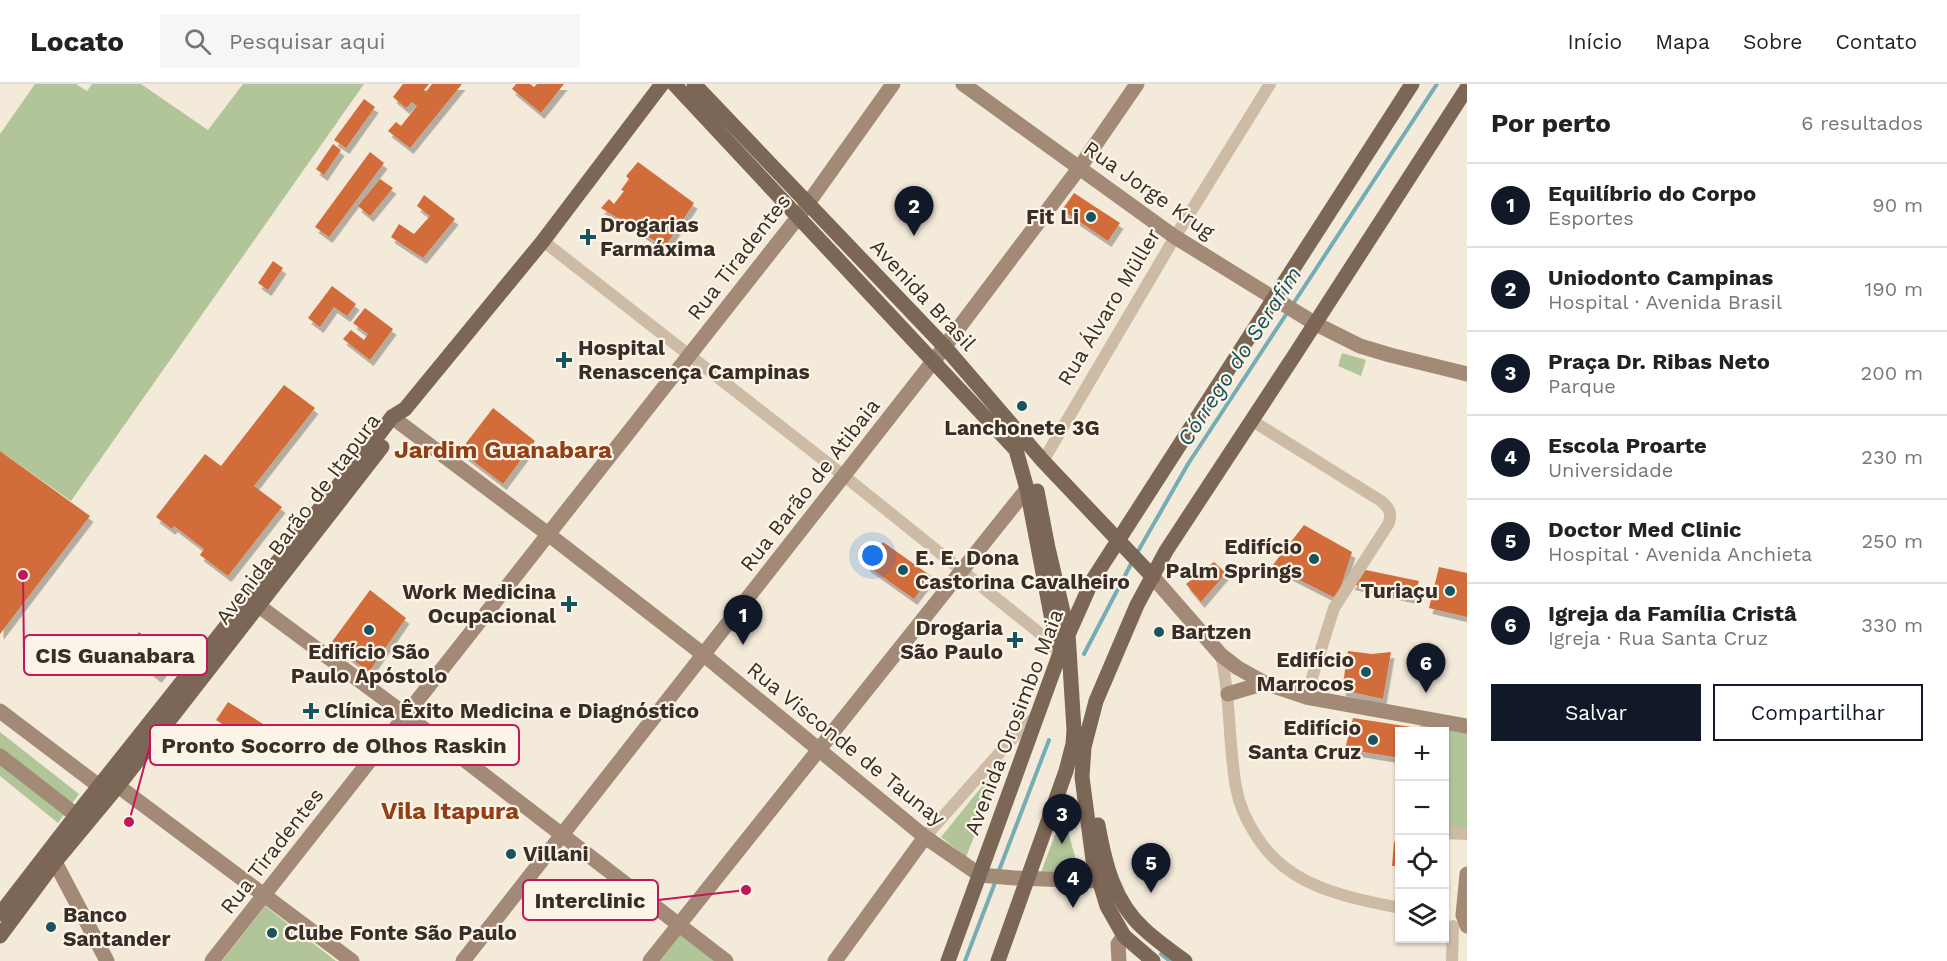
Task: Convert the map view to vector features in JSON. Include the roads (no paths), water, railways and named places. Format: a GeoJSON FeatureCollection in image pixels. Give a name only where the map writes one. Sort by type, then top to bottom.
{"type":"FeatureCollection","features":[{"type":"Feature","properties":{"kind":"main road","name":"Avenida Barão de Itapura"},"geometry":{"type":"LineString","coordinates":[[0,936],[51,859],[76,815],[253,602],[399,416],[543,241],[662,84]]}},
{"type":"Feature","properties":{"kind":"main road","name":"Avenida Brasil"},"geometry":{"type":"LineString","coordinates":[[674,84],[944,346],[1043,460],[1150,573]]}},
{"type":"Feature","properties":{"kind":"main road","name":"Avenida Brasil"},"geometry":{"type":"LineString","coordinates":[[694,84],[934,360],[1016,450],[1027,489],[1060,652]]}},
{"type":"Feature","properties":{"kind":"main road","name":"Rua Tiradentes"},"geometry":{"type":"LineString","coordinates":[[212,961],[804,210],[893,84]]}},
{"type":"Feature","properties":{"kind":"main road","name":"Rua Jorge Krug"},"geometry":{"type":"LineString","coordinates":[[963,84],[1175,237],[1311,321],[1360,346],[1467,374]]}},
{"type":"Feature","properties":{"kind":"main road","name":"Rua Barão de Atibaia"},"geometry":{"type":"LineString","coordinates":[[463,961],[934,360],[1080,167],[1137,84]]}},
{"type":"Feature","properties":{"kind":"main road","name":"Avenida Orosimbo Maia"},"geometry":{"type":"LineString","coordinates":[[948,961],[985,876],[1036,715],[1060,652],[1092,581],[1122,542],[1278,300],[1412,84]]}},
{"type":"Feature","properties":{"kind":"main road"},"geometry":{"type":"LineString","coordinates":[[1154,961],[1126,937],[1107,906],[1093,860],[1082,777],[1084,747],[1094,707],[1150,573],[1251,420],[1311,321],[1467,88]]}},
{"type":"Feature","properties":{"kind":"main road","name":"Rua Visconde de Taunay"},"geometry":{"type":"LineString","coordinates":[[399,416],[704,655],[926,837],[985,876]]}},
{"type":"Feature","properties":{"kind":"main road"},"geometry":{"type":"LineString","coordinates":[[998,961],[1022,878],[1066,771],[1073,744],[1074,712],[1068,633],[1034,477],[1028,464],[1016,450]]}},
{"type":"Feature","properties":{"kind":"main road"},"geometry":{"type":"LineString","coordinates":[[650,961],[1027,489]]}},
{"type":"Feature","properties":{"kind":"main road"},"geometry":{"type":"LineString","coordinates":[[1150,573],[1221,655],[1238,668],[1265,683],[1306,697],[1426,725],[1467,726]]}},
{"type":"Feature","properties":{"kind":"main road","name":"Avenida Barão de Itapura"},"geometry":{"type":"LineString","coordinates":[[1,910],[118,786],[253,602]]}},
{"type":"Feature","properties":{"kind":"main road"},"geometry":{"type":"LineString","coordinates":[[253,602],[406,715],[726,961]]}},
{"type":"Feature","properties":{"kind":"main road"},"geometry":{"type":"LineString","coordinates":[[1228,694],[1265,683]]}},
{"type":"Feature","properties":{"kind":"main road"},"geometry":{"type":"LineString","coordinates":[[1094,707],[1090,752],[1092,783],[1103,852],[1112,884],[1125,907],[1145,930],[1185,961]]}},
{"type":"Feature","properties":{"kind":"main road"},"geometry":{"type":"LineString","coordinates":[[0,711],[99,786],[118,786],[352,961]]}},
{"type":"Feature","properties":{"kind":"main road"},"geometry":{"type":"LineString","coordinates":[[0,756],[76,815]]}},
{"type":"Feature","properties":{"kind":"main road"},"geometry":{"type":"LineString","coordinates":[[835,961],[926,837]]}},
{"type":"Feature","properties":{"kind":"main road"},"geometry":{"type":"LineString","coordinates":[[51,859],[107,961]]}},
{"type":"Feature","properties":{"kind":"main road"},"geometry":{"type":"LineString","coordinates":[[1455,927],[1463,915],[1467,874]]}},
{"type":"Feature","properties":{"kind":"main road"},"geometry":{"type":"LineString","coordinates":[[985,876],[1098,881]]}},
{"type":"Feature","properties":{"kind":"main road"},"geometry":{"type":"LineString","coordinates":[[1119,961],[1118,944],[1126,937]]}},
{"type":"Feature","properties":{"kind":"street","name":"Rua Álvaro Müller"},"geometry":{"type":"LineString","coordinates":[[1043,460],[1175,237],[1270,84]]}},
{"type":"Feature","properties":{"kind":"street"},"geometry":{"type":"LineString","coordinates":[[543,241],[963,570],[1037,630],[1060,652]]}},
{"type":"Feature","properties":{"kind":"street"},"geometry":{"type":"LineString","coordinates":[[1251,420],[1382,501],[1389,508],[1391,516],[1389,523],[1334,608],[1306,697]]}},
{"type":"Feature","properties":{"kind":"street"},"geometry":{"type":"LineString","coordinates":[[1221,655],[1228,694],[1236,788],[1249,824],[1261,843],[1276,861],[1301,880],[1348,897],[1395,907]]}},
{"type":"Feature","properties":{"kind":"street"},"geometry":{"type":"LineString","coordinates":[[926,837],[1010,741],[1036,715]]}},
{"type":"Feature","properties":{"kind":"street"},"geometry":{"type":"LineString","coordinates":[[1449,833],[1467,834]]}},
{"type":"Feature","properties":{"kind":"street"},"geometry":{"type":"LineString","coordinates":[[1452,961],[1455,927],[1467,934]]}},
{"type":"Feature","properties":{"kind":"waterway","name":"Córrego do Serafim"},"geometry":{"type":"LineString","coordinates":[[1293,304],[1437,84]]}},
{"type":"Feature","properties":{"kind":"waterway","name":"Córrego do Serafim"},"geometry":{"type":"LineString","coordinates":[[1137,553],[1188,464],[1289,310]]}},
{"type":"Feature","properties":{"kind":"waterway","name":"Córrego do Serafim"},"geometry":{"type":"LineString","coordinates":[[1084,654],[1132,562]]}},
{"type":"Feature","properties":{"kind":"waterway","name":"Córrego do Serafim"},"geometry":{"type":"LineString","coordinates":[[998,873],[1049,740]]}},
{"type":"Feature","properties":{"kind":"waterway","name":"Córrego do Serafim"},"geometry":{"type":"LineString","coordinates":[[965,961],[996,880]]}},
{"type":"Feature","properties":{"kind":"waterway"},"geometry":{"type":"LineString","coordinates":[[1161,954],[1170,961]]}},
{"type":"Feature","properties":{"kind":"place","name":"Fit Li"},"geometry":{"type":"Point","coordinates":[1091,217]}},
{"type":"Feature","properties":{"kind":"place","name":"Uniodonto Campinas"},"geometry":{"type":"Point","coordinates":[914,236]}},
{"type":"Feature","properties":{"kind":"place","name":"Drogarias Farmáxima"},"geometry":{"type":"Point","coordinates":[588,237]}},
{"type":"Feature","properties":{"kind":"place","name":"Hospital Renascença Campinas"},"geometry":{"type":"Point","coordinates":[564,360]}},
{"type":"Feature","properties":{"kind":"place","name":"Lanchonete 3G"},"geometry":{"type":"Point","coordinates":[1022,406]}},
{"type":"Feature","properties":{"kind":"place","name":"Edifício Palm Springs"},"geometry":{"type":"Point","coordinates":[1314,559]}},
{"type":"Feature","properties":{"kind":"place","name":"E. E. Dona Castorina Cavalheiro"},"geometry":{"type":"Point","coordinates":[903,570]}},
{"type":"Feature","properties":{"kind":"place","name":"CIS Guanabara"},"geometry":{"type":"Point","coordinates":[23,575]}},
{"type":"Feature","properties":{"kind":"place","name":"Turiaçu"},"geometry":{"type":"Point","coordinates":[1450,591]}},
{"type":"Feature","properties":{"kind":"place","name":"Work Medicina Ocupacional"},"geometry":{"type":"Point","coordinates":[569,604]}},
{"type":"Feature","properties":{"kind":"place","name":"Edifício São Paulo Apóstolo"},"geometry":{"type":"Point","coordinates":[369,630]}},
{"type":"Feature","properties":{"kind":"place","name":"Bartzen"},"geometry":{"type":"Point","coordinates":[1159,632]}},
{"type":"Feature","properties":{"kind":"place","name":"Drogaria São Paulo"},"geometry":{"type":"Point","coordinates":[1015,640]}},
{"type":"Feature","properties":{"kind":"place","name":"Equilíbrio do Corpo"},"geometry":{"type":"Point","coordinates":[743,645]}},
{"type":"Feature","properties":{"kind":"place","name":"Edifício Marrocos"},"geometry":{"type":"Point","coordinates":[1366,672]}},
{"type":"Feature","properties":{"kind":"place","name":"Igreja da Família Cristâ"},"geometry":{"type":"Point","coordinates":[1426,693]}},
{"type":"Feature","properties":{"kind":"place","name":"Clínica Êxito Medicina e Diagnóstico"},"geometry":{"type":"Point","coordinates":[311,711]}},
{"type":"Feature","properties":{"kind":"place","name":"Edifício Santa Cruz"},"geometry":{"type":"Point","coordinates":[1373,740]}},
{"type":"Feature","properties":{"kind":"place","name":"Pronto Socorro de Olhos Raskin"},"geometry":{"type":"Point","coordinates":[129,822]}},
{"type":"Feature","properties":{"kind":"place","name":"Praça Dr. Ribas Neto"},"geometry":{"type":"Point","coordinates":[1062,844]}},
{"type":"Feature","properties":{"kind":"place","name":"Villani"},"geometry":{"type":"Point","coordinates":[511,854]}},
{"type":"Feature","properties":{"kind":"place","name":"Interclinic"},"geometry":{"type":"Point","coordinates":[746,890]}},
{"type":"Feature","properties":{"kind":"place","name":"Doctor Med Clinic"},"geometry":{"type":"Point","coordinates":[1151,893]}},
{"type":"Feature","properties":{"kind":"place","name":"Escola Proarte"},"geometry":{"type":"Point","coordinates":[1073,908]}},
{"type":"Feature","properties":{"kind":"place","name":"Banco Santander"},"geometry":{"type":"Point","coordinates":[51,927]}},
{"type":"Feature","properties":{"kind":"place","name":"Clube Fonte São Paulo"},"geometry":{"type":"Point","coordinates":[272,933]}},
{"type":"Feature","properties":{"kind":"district","name":"Jardim Guanabara"},"geometry":{"type":"Point","coordinates":[503,450]}},
{"type":"Feature","properties":{"kind":"district","name":"Vila Itapura"},"geometry":{"type":"Point","coordinates":[450,811]}}]}
